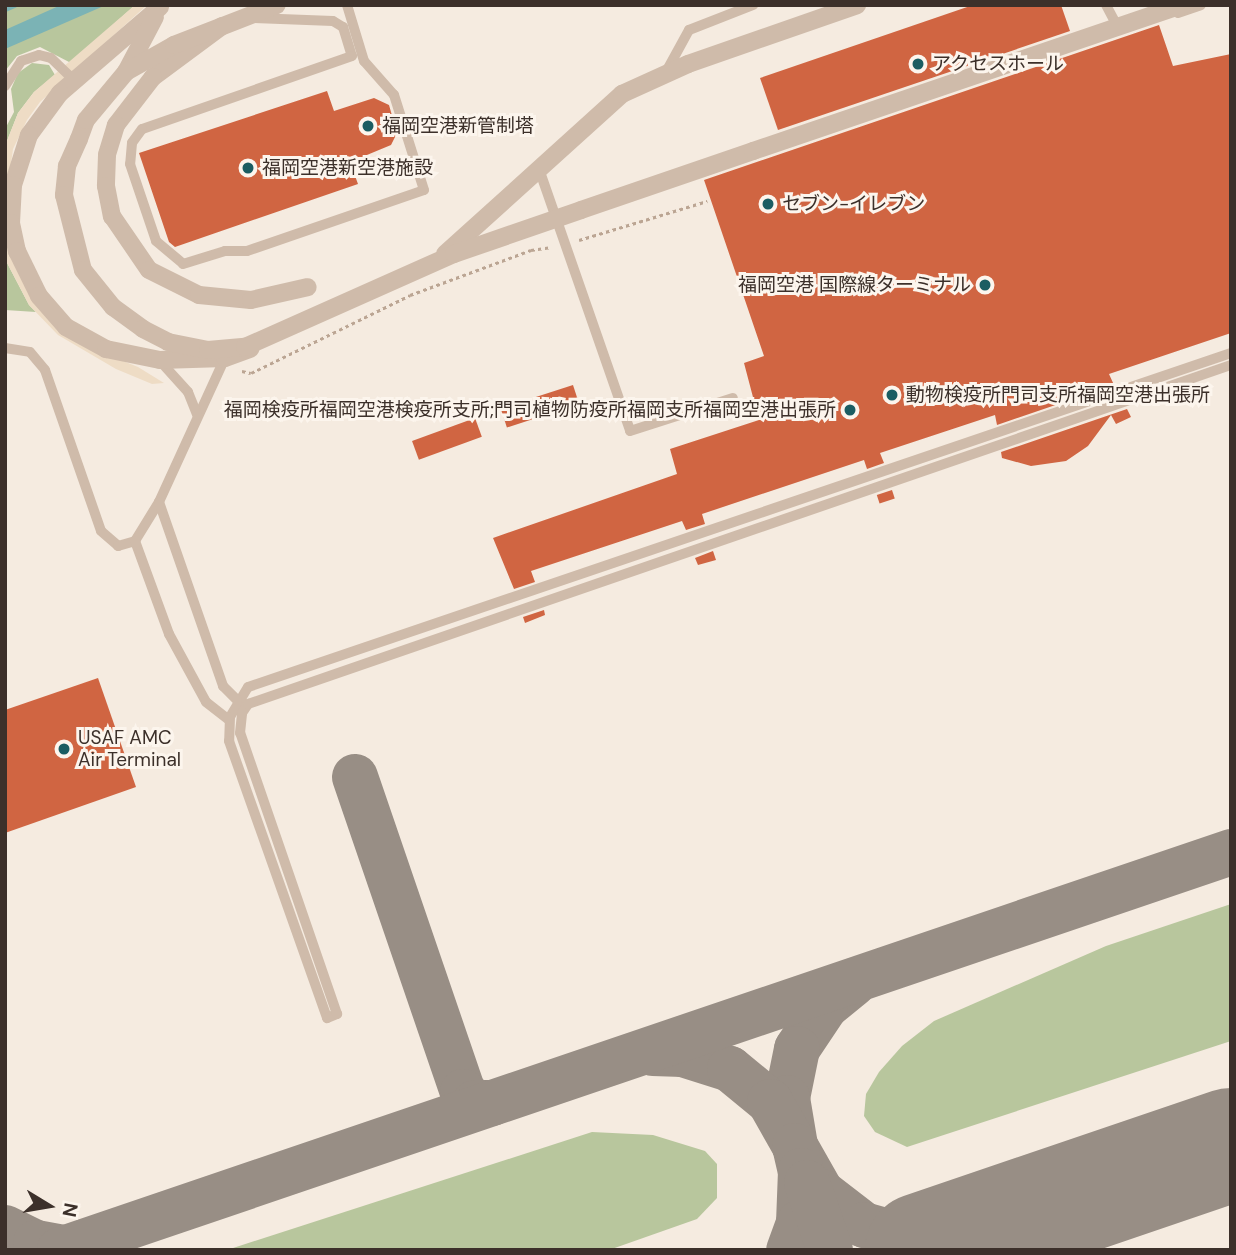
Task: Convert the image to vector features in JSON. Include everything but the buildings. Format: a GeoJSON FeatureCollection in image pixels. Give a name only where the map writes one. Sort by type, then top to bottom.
{"type":"FeatureCollection","features":[{"type":"Feature","properties":{"kind":"street"},"geometry":{"type":"LineString","coordinates":[[126,72],[174,45],[277,5]]}},
{"type":"Feature","properties":{"kind":"street"},"geometry":{"type":"LineString","coordinates":[[160,6],[74,80],[44,114],[18,156],[10,223],[17,251],[39,296],[66,327],[106,349],[160,360],[225,358],[280,337],[450,251],[600,110],[666,72],[857,5]]}},
{"type":"Feature","properties":{"kind":"street"},"geometry":{"type":"LineString","coordinates":[[160,6],[126,72],[86,120],[67,166],[64,195],[83,270],[113,307],[169,342],[208,350],[245,347],[454,254],[1182,5]]}},
{"type":"Feature","properties":{"kind":"street"},"geometry":{"type":"LineString","coordinates":[[222,26],[153,77],[116,125],[107,165],[112,216],[149,270],[199,295],[251,300],[309,288]]}},
{"type":"Feature","properties":{"kind":"lane"},"geometry":{"type":"LineString","coordinates":[[246,17],[333,21],[343,27],[352,56],[142,129],[132,143],[130,164],[156,241],[183,264],[225,251],[247,251],[424,190],[394,95],[365,61],[347,5]]}},
{"type":"Feature","properties":{"kind":"lane"},"geometry":{"type":"LineString","coordinates":[[666,72],[689,30],[753,5]]}},
{"type":"Feature","properties":{"kind":"lane"},"geometry":{"type":"LineString","coordinates":[[1106,5],[1114,25],[1124,30],[1201,5]]}},
{"type":"Feature","properties":{"kind":"lane"},"geometry":{"type":"LineString","coordinates":[[5,86],[21,61],[39,55],[51,58],[74,80]]}},
{"type":"Feature","properties":{"kind":"lane"},"geometry":{"type":"LineString","coordinates":[[538,168],[630,431],[733,398]]}},
{"type":"Feature","properties":{"kind":"lane"},"geometry":{"type":"LineString","coordinates":[[5,348],[30,352],[45,370],[101,531],[118,546],[135,541],[159,502],[197,414],[225,358]]}},
{"type":"Feature","properties":{"kind":"lane"},"geometry":{"type":"LineString","coordinates":[[1231,353],[248,687],[237,699],[229,720],[229,741],[327,1018],[337,1014],[240,733],[242,713],[248,704],[1231,365]]}},
{"type":"Feature","properties":{"kind":"lane"},"geometry":{"type":"LineString","coordinates":[[160,360],[188,392],[197,414]]}},
{"type":"Feature","properties":{"kind":"lane"},"geometry":{"type":"LineString","coordinates":[[159,502],[223,686],[237,699]]}},
{"type":"Feature","properties":{"kind":"lane"},"geometry":{"type":"LineString","coordinates":[[135,541],[169,634],[206,702],[229,720]]}},
{"type":"Feature","properties":{"kind":"green space"},"geometry":{"type":"Polygon","coordinates":[[[5,5],[135,5],[71,63],[40,47],[17,56],[5,71],[5,5]]]}},
{"type":"Feature","properties":{"kind":"green space"},"geometry":{"type":"Polygon","coordinates":[[[32,63],[49,65],[55,75],[34,92],[18,113],[5,146],[5,129],[14,112],[11,89],[18,73],[32,63]]]}},
{"type":"Feature","properties":{"kind":"green space"},"geometry":{"type":"Polygon","coordinates":[[[5,259],[29,305],[36,312],[5,310],[5,259]]]}},
{"type":"Feature","properties":{"kind":"green space"},"geometry":{"type":"Polygon","coordinates":[[[1231,904],[1231,1041],[907,1147],[875,1132],[864,1116],[866,1094],[879,1072],[902,1046],[934,1021],[1106,946],[1231,904]]]}},
{"type":"Feature","properties":{"kind":"green space"},"geometry":{"type":"Polygon","coordinates":[[[592,1132],[653,1135],[705,1151],[717,1164],[717,1198],[697,1219],[609,1250],[227,1250],[592,1132]]]}},
{"type":"Feature","properties":{"kind":"shaded area"},"geometry":{"type":"Polygon","coordinates":[[[135,5],[147,5],[40,102],[27,120],[13,149],[5,206],[5,146],[18,113],[34,92],[135,5]]]}},
{"type":"Feature","properties":{"kind":"shaded area"},"geometry":{"type":"Polygon","coordinates":[[[5,219],[10,249],[86,346],[138,367],[164,383],[152,384],[116,369],[58,335],[29,305],[5,259],[5,219]]]}},
{"type":"Feature","properties":{"kind":"water"},"geometry":{"type":"Polygon","coordinates":[[[61,5],[106,5],[5,49],[5,30],[61,5]]]}},
{"type":"Feature","properties":{"kind":"waterway"},"geometry":{"type":"LineString","coordinates":[[5,9],[14,5]]}},
{"type":"Feature","properties":{"kind":"taxiway"},"geometry":{"type":"LineString","coordinates":[[355,777],[463,1092],[475,1103],[492,1103]]}},
{"type":"Feature","properties":{"kind":"taxiway"},"geometry":{"type":"LineString","coordinates":[[60,1250],[1231,852]]}},
{"type":"Feature","properties":{"kind":"taxiway"},"geometry":{"type":"LineString","coordinates":[[853,984],[825,1007],[797,1049],[787,1098],[795,1146],[821,1192],[864,1225],[913,1239],[964,1235]]}},
{"type":"Feature","properties":{"kind":"taxiway"},"geometry":{"type":"LineString","coordinates":[[653,1053],[683,1054],[730,1069],[770,1102],[795,1146],[801,1171],[799,1223],[789,1250]]}},
{"type":"Feature","properties":{"kind":"taxiway"},"geometry":{"type":"LineString","coordinates":[[807,1183],[830,1250]]}},
{"type":"Feature","properties":{"kind":"taxiway"},"geometry":{"type":"LineString","coordinates":[[5,1228],[36,1243],[65,1248]]}},
{"type":"Feature","properties":{"kind":"runway"},"geometry":{"type":"LineString","coordinates":[[922,1250],[1231,1145]]}},
{"type":"Feature","properties":{"kind":"place","name":"アクセスホール"},"geometry":{"type":"Point","coordinates":[918,64]}},
{"type":"Feature","properties":{"kind":"place","name":"福岡空港新管制塔"},"geometry":{"type":"Point","coordinates":[368,126]}},
{"type":"Feature","properties":{"kind":"place","name":"福岡空港新空港施設"},"geometry":{"type":"Point","coordinates":[248,168]}},
{"type":"Feature","properties":{"kind":"place","name":"セブン-イレブン"},"geometry":{"type":"Point","coordinates":[768,204]}},
{"type":"Feature","properties":{"kind":"place","name":"福岡空港 国際線ターミナル"},"geometry":{"type":"Point","coordinates":[985,285]}},
{"type":"Feature","properties":{"kind":"place","name":"動物検疫所門司支所福岡空港出張所"},"geometry":{"type":"Point","coordinates":[892,395]}},
{"type":"Feature","properties":{"kind":"place","name":"福岡検疫所福岡空港検疫所支所;門司植物防疫所福岡支所福岡空港出張所"},"geometry":{"type":"Point","coordinates":[850,410]}},
{"type":"Feature","properties":{"kind":"place","name":"USAF AMC Air Terminal"},"geometry":{"type":"Point","coordinates":[64,749]}}]}
